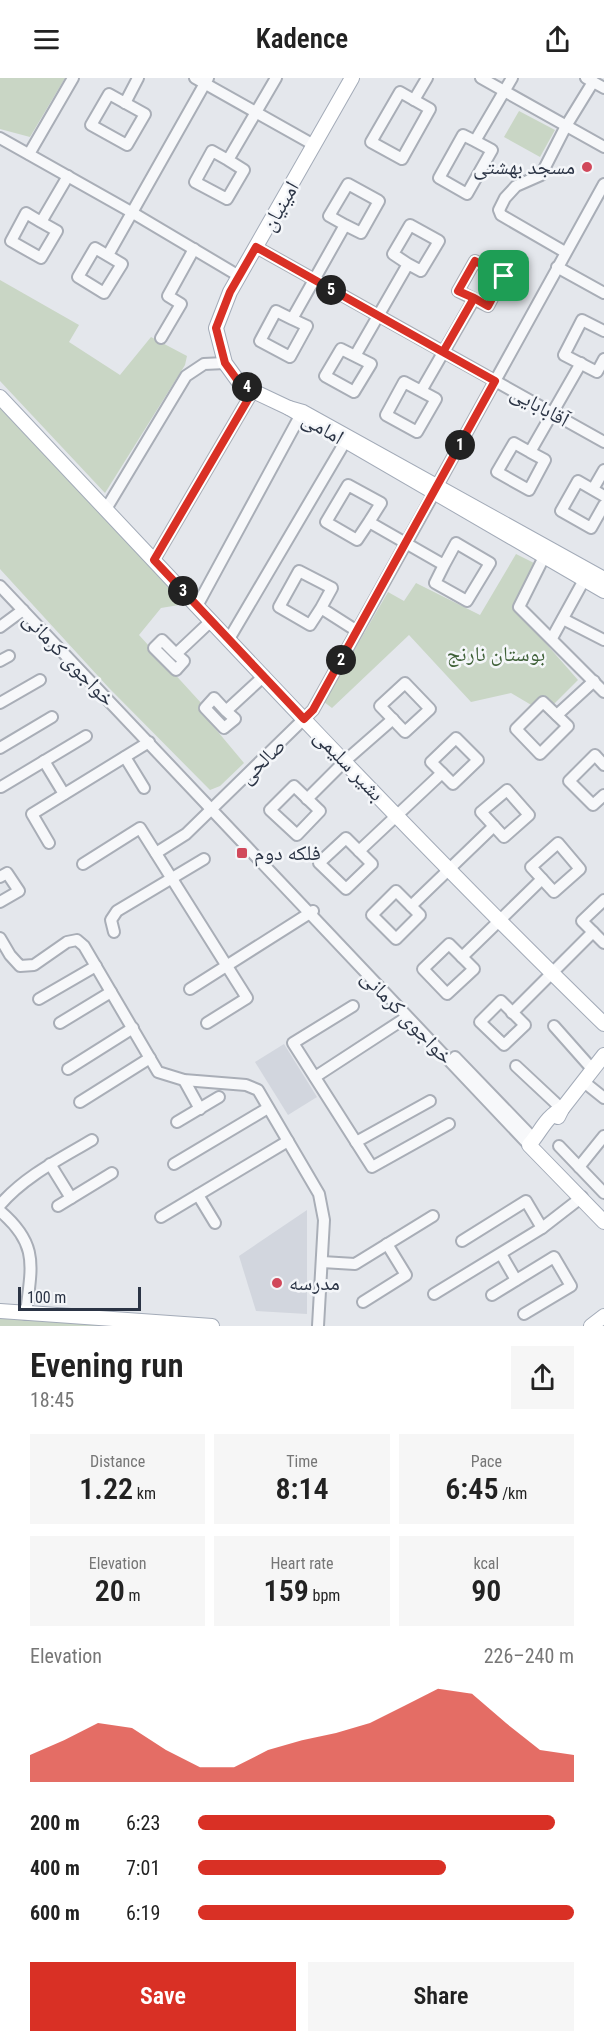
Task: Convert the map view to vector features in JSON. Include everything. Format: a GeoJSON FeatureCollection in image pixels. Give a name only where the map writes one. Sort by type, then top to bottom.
{"type":"FeatureCollection","features":[{"type":"Feature","properties":{"kind":"main road","name":"امینیان"},"geometry":{"type":"LineString","coordinates":[[295,412],[238,381],[225,363],[216,328],[230,292],[352,78]]}},
{"type":"Feature","properties":{"kind":"main road","name":"بشیر سلیمی"},"geometry":{"type":"LineString","coordinates":[[0,397],[304,719],[552,974],[604,1024]]}},
{"type":"Feature","properties":{"kind":"main road","name":"امامی"},"geometry":{"type":"LineString","coordinates":[[295,412],[303,412],[436,489],[544,557],[604,591]]}},
{"type":"Feature","properties":{"kind":"main road","name":"امامی"},"geometry":{"type":"LineString","coordinates":[[295,412],[345,442],[604,579]]}},
{"type":"Feature","properties":{"kind":"main road"},"geometry":{"type":"LineString","coordinates":[[532,1142],[555,1112],[562,1109],[604,1055]]}},
{"type":"Feature","properties":{"kind":"main road","name":"خواجوی کرمانی"},"geometry":{"type":"LineString","coordinates":[[532,1142],[604,1222]]}},
{"type":"Feature","properties":{"kind":"main road","name":"خواجوی کرمانی"},"geometry":{"type":"LineString","coordinates":[[532,1142],[604,1212]]}},
{"type":"Feature","properties":{"kind":"main road"},"geometry":{"type":"LineString","coordinates":[[0,1311],[212,1326]]}},
{"type":"Feature","properties":{"kind":"main road"},"geometry":{"type":"LineString","coordinates":[[591,1326],[604,1316]]}},
{"type":"Feature","properties":{"kind":"main road"},"geometry":{"type":"LineString","coordinates":[[602,1326],[604,1322]]}},
{"type":"Feature","properties":{"kind":"street"},"geometry":{"type":"LineString","coordinates":[[29,154],[73,78]]}},
{"type":"Feature","properties":{"kind":"street"},"geometry":{"type":"LineString","coordinates":[[125,103],[138,78]]}},
{"type":"Feature","properties":{"kind":"street"},"geometry":{"type":"LineString","coordinates":[[228,160],[276,78]]}},
{"type":"Feature","properties":{"kind":"street"},"geometry":{"type":"LineString","coordinates":[[414,100],[427,78]]}},
{"type":"Feature","properties":{"kind":"street"},"geometry":{"type":"LineString","coordinates":[[481,78],[604,147]]}},
{"type":"Feature","properties":{"kind":"street"},"geometry":{"type":"LineString","coordinates":[[475,141],[512,78]]}},
{"type":"Feature","properties":{"kind":"street"},"geometry":{"type":"LineString","coordinates":[[108,255],[133,213],[202,80],[314,145]]}},
{"type":"Feature","properties":{"kind":"street"},"geometry":{"type":"LineString","coordinates":[[566,252],[499,213],[505,198],[516,186],[541,175],[589,80],[604,88]]}},
{"type":"Feature","properties":{"kind":"street"},"geometry":{"type":"LineString","coordinates":[[400,92],[414,100],[430,109],[402,159],[371,142],[400,92]]}},
{"type":"Feature","properties":{"kind":"street"},"geometry":{"type":"LineString","coordinates":[[109,94],[125,103],[145,114],[127,145],[91,125],[109,94]]}},
{"type":"Feature","properties":{"kind":"street"},"geometry":{"type":"LineString","coordinates":[[463,135],[475,141],[492,150],[467,194],[439,178],[463,135]]}},
{"type":"Feature","properties":{"kind":"street"},"geometry":{"type":"LineString","coordinates":[[1,141],[68,176],[239,276]]}},
{"type":"Feature","properties":{"kind":"street"},"geometry":{"type":"LineString","coordinates":[[212,151],[228,160],[244,170],[227,199],[195,182],[212,151]]}},
{"type":"Feature","properties":{"kind":"street"},"geometry":{"type":"LineString","coordinates":[[40,222],[68,176]]}},
{"type":"Feature","properties":{"kind":"street","name":"صالحی"},"geometry":{"type":"LineString","coordinates":[[156,853],[186,834],[313,710],[604,183]]}},
{"type":"Feature","properties":{"kind":"street"},"geometry":{"type":"LineString","coordinates":[[348,184],[379,201],[361,233],[345,225],[329,216],[348,184]]}},
{"type":"Feature","properties":{"kind":"street"},"geometry":{"type":"LineString","coordinates":[[26,213],[40,222],[57,231],[41,258],[11,240],[26,213]]}},
{"type":"Feature","properties":{"kind":"street"},"geometry":{"type":"LineString","coordinates":[[292,319],[345,225]]}},
{"type":"Feature","properties":{"kind":"street"},"geometry":{"type":"LineString","coordinates":[[411,225],[439,241],[422,271],[408,264],[393,254],[411,225]]}},
{"type":"Feature","properties":{"kind":"street","name":"آقابابایی"},"geometry":{"type":"LineString","coordinates":[[256,247],[604,442]]}},
{"type":"Feature","properties":{"kind":"street"},"geometry":{"type":"LineString","coordinates":[[161,338],[181,304],[168,296],[194,249]]}},
{"type":"Feature","properties":{"kind":"street"},"geometry":{"type":"LineString","coordinates":[[475,261],[504,276],[488,306],[474,298],[458,291],[475,261]]}},
{"type":"Feature","properties":{"kind":"street"},"geometry":{"type":"LineString","coordinates":[[355,356],[408,264]]}},
{"type":"Feature","properties":{"kind":"street"},"geometry":{"type":"LineString","coordinates":[[557,267],[604,293]]}},
{"type":"Feature","properties":{"kind":"street"},"geometry":{"type":"LineString","coordinates":[[421,391],[474,298]]}},
{"type":"Feature","properties":{"kind":"street"},"geometry":{"type":"LineString","coordinates":[[276,311],[292,319],[307,326],[290,357],[260,341],[276,311]]}},
{"type":"Feature","properties":{"kind":"street"},"geometry":{"type":"LineString","coordinates":[[604,331],[582,320],[564,355],[597,372],[604,359]]}},
{"type":"Feature","properties":{"kind":"street"},"geometry":{"type":"LineString","coordinates":[[106,509],[186,376],[204,364],[225,363]]}},
{"type":"Feature","properties":{"kind":"street"},"geometry":{"type":"LineString","coordinates":[[530,452],[581,363]]}},
{"type":"Feature","properties":{"kind":"street"},"geometry":{"type":"LineString","coordinates":[[404,382],[421,391],[436,399],[417,432],[386,415],[404,382]]}},
{"type":"Feature","properties":{"kind":"street"},"geometry":{"type":"LineString","coordinates":[[154,560],[253,391]]}},
{"type":"Feature","properties":{"kind":"street"},"geometry":{"type":"LineString","coordinates":[[197,606],[295,412]]}},
{"type":"Feature","properties":{"kind":"street"},"geometry":{"type":"LineString","coordinates":[[229,639],[345,442]]}},
{"type":"Feature","properties":{"kind":"street"},"geometry":{"type":"LineString","coordinates":[[514,443],[530,452],[545,460],[528,490],[497,472],[514,443]]}},
{"type":"Feature","properties":{"kind":"street"},"geometry":{"type":"LineString","coordinates":[[593,489],[604,470]]}},
{"type":"Feature","properties":{"kind":"street"},"geometry":{"type":"LineString","coordinates":[[604,495],[578,481],[561,511],[591,528],[604,505]]}},
{"type":"Feature","properties":{"kind":"street"},"geometry":{"type":"LineString","coordinates":[[348,485],[381,503],[369,522],[357,540],[326,522],[348,485]]}},
{"type":"Feature","properties":{"kind":"street"},"geometry":{"type":"LineString","coordinates":[[369,522],[444,565]]}},
{"type":"Feature","properties":{"kind":"street"},"geometry":{"type":"LineString","coordinates":[[456,543],[490,563],[467,601],[435,583],[444,565],[456,543]]}},
{"type":"Feature","properties":{"kind":"street"},"geometry":{"type":"LineString","coordinates":[[544,557],[519,607],[604,692]]}},
{"type":"Feature","properties":{"kind":"street"},"geometry":{"type":"LineString","coordinates":[[299,571],[332,588],[321,608],[310,625],[279,607],[299,571]]}},
{"type":"Feature","properties":{"kind":"street"},"geometry":{"type":"LineString","coordinates":[[552,638],[584,580]]}},
{"type":"Feature","properties":{"kind":"street","name":"خواجوی کرمانی"},"geometry":{"type":"LineString","coordinates":[[0,586],[212,809],[234,828],[407,1017],[532,1142]]}},
{"type":"Feature","properties":{"kind":"street"},"geometry":{"type":"LineString","coordinates":[[321,608],[357,631]]}},
{"type":"Feature","properties":{"kind":"street"},"geometry":{"type":"LineString","coordinates":[[0,627],[23,610]]}},
{"type":"Feature","properties":{"kind":"street"},"geometry":{"type":"LineString","coordinates":[[563,619],[604,640]]}},
{"type":"Feature","properties":{"kind":"street"},"geometry":{"type":"LineString","coordinates":[[176,654],[211,621]]}},
{"type":"Feature","properties":{"kind":"street"},"geometry":{"type":"LineString","coordinates":[[226,711],[264,676]]}},
{"type":"Feature","properties":{"kind":"street"},"geometry":{"type":"LineString","coordinates":[[0,703],[40,680]]}},
{"type":"Feature","properties":{"kind":"street"},"geometry":{"type":"LineString","coordinates":[[557,715],[594,681]]}},
{"type":"Feature","properties":{"kind":"street"},"geometry":{"type":"LineString","coordinates":[[405,683],[430,709],[405,732],[393,719],[380,706],[405,683]]}},
{"type":"Feature","properties":{"kind":"street"},"geometry":{"type":"LineString","coordinates":[[543,702],[557,715],[568,726],[540,754],[516,729],[543,702]]}},
{"type":"Feature","properties":{"kind":"street"},"geometry":{"type":"LineString","coordinates":[[0,748],[52,717]]}},
{"type":"Feature","properties":{"kind":"street"},"geometry":{"type":"LineString","coordinates":[[307,799],[345,761],[393,719]]}},
{"type":"Feature","properties":{"kind":"street"},"geometry":{"type":"LineString","coordinates":[[1,787],[86,736]]}},
{"type":"Feature","properties":{"kind":"street"},"geometry":{"type":"LineString","coordinates":[[49,843],[32,814],[149,742]]}},
{"type":"Feature","properties":{"kind":"street"},"geometry":{"type":"LineString","coordinates":[[604,765],[594,755],[569,781],[593,806],[604,795]]}},
{"type":"Feature","properties":{"kind":"street"},"geometry":{"type":"LineString","coordinates":[[125,756],[144,788]]}},
{"type":"Feature","properties":{"kind":"street"},"geometry":{"type":"LineString","coordinates":[[44,761],[64,794]]}},
{"type":"Feature","properties":{"kind":"street"},"geometry":{"type":"LineString","coordinates":[[360,851],[442,773]]}},
{"type":"Feature","properties":{"kind":"street"},"geometry":{"type":"LineString","coordinates":[[294,786],[307,799],[320,812],[297,835],[270,810],[294,786]]}},
{"type":"Feature","properties":{"kind":"street"},"geometry":{"type":"LineString","coordinates":[[507,790],[529,815],[504,837],[494,826],[482,812],[507,790]]}},
{"type":"Feature","properties":{"kind":"street"},"geometry":{"type":"LineString","coordinates":[[411,906],[494,826]]}},
{"type":"Feature","properties":{"kind":"street"},"geometry":{"type":"LineString","coordinates":[[83,864],[140,828],[247,998],[207,1023]]}},
{"type":"Feature","properties":{"kind":"street"},"geometry":{"type":"LineString","coordinates":[[346,838],[360,851],[372,864],[346,889],[319,863],[346,838]]}},
{"type":"Feature","properties":{"kind":"street"},"geometry":{"type":"LineString","coordinates":[[558,843],[580,869],[554,892],[542,879],[531,867],[558,843]]}},
{"type":"Feature","properties":{"kind":"street"},"geometry":{"type":"LineString","coordinates":[[114,932],[111,920],[117,911],[204,859]]}},
{"type":"Feature","properties":{"kind":"street"},"geometry":{"type":"LineString","coordinates":[[0,877],[7,873],[19,891],[0,902]]}},
{"type":"Feature","properties":{"kind":"street"},"geometry":{"type":"LineString","coordinates":[[462,957],[542,879]]}},
{"type":"Feature","properties":{"kind":"street"},"geometry":{"type":"LineString","coordinates":[[396,891],[411,906],[420,915],[396,939],[372,915],[396,891]]}},
{"type":"Feature","properties":{"kind":"street"},"geometry":{"type":"LineString","coordinates":[[604,900],[582,921],[604,943]]}},
{"type":"Feature","properties":{"kind":"street"},"geometry":{"type":"LineString","coordinates":[[190,989],[311,912]]}},
{"type":"Feature","properties":{"kind":"street","name":"خواجوی کرمانی"},"geometry":{"type":"LineString","coordinates":[[311,912],[532,1142]]}},
{"type":"Feature","properties":{"kind":"street"},"geometry":{"type":"LineString","coordinates":[[512,1013],[593,932]]}},
{"type":"Feature","properties":{"kind":"street"},"geometry":{"type":"LineString","coordinates":[[0,938],[20,966],[34,965],[67,942],[77,940],[84,946],[158,1071],[184,1080],[246,1085],[258,1090],[319,1194],[324,1220],[318,1326]]}},
{"type":"Feature","properties":{"kind":"street"},"geometry":{"type":"LineString","coordinates":[[449,945],[462,957],[474,969],[447,994],[423,969],[449,945]]}},
{"type":"Feature","properties":{"kind":"street"},"geometry":{"type":"LineString","coordinates":[[39,999],[96,966]]}},
{"type":"Feature","properties":{"kind":"street"},"geometry":{"type":"LineString","coordinates":[[60,1023],[111,992]]}},
{"type":"Feature","properties":{"kind":"street"},"geometry":{"type":"LineString","coordinates":[[353,1006],[293,1043],[372,1167],[449,1124]]}},
{"type":"Feature","properties":{"kind":"street"},"geometry":{"type":"LineString","coordinates":[[315,1077],[407,1017]]}},
{"type":"Feature","properties":{"kind":"street"},"geometry":{"type":"LineString","coordinates":[[554,1026],[593,1070]]}},
{"type":"Feature","properties":{"kind":"street"},"geometry":{"type":"LineString","coordinates":[[68,1069],[133,1029]]}},
{"type":"Feature","properties":{"kind":"street"},"geometry":{"type":"LineString","coordinates":[[80,1102],[150,1058]]}},
{"type":"Feature","properties":{"kind":"street"},"geometry":{"type":"LineString","coordinates":[[516,1066],[562,1109]]}},
{"type":"Feature","properties":{"kind":"street"},"geometry":{"type":"LineString","coordinates":[[184,1080],[200,1109]]}},
{"type":"Feature","properties":{"kind":"street"},"geometry":{"type":"LineString","coordinates":[[584,1082],[604,1098]]}},
{"type":"Feature","properties":{"kind":"street"},"geometry":{"type":"LineString","coordinates":[[177,1122],[219,1097]]}},
{"type":"Feature","properties":{"kind":"street"},"geometry":{"type":"LineString","coordinates":[[356,1142],[430,1101]]}},
{"type":"Feature","properties":{"kind":"street"},"geometry":{"type":"LineString","coordinates":[[174,1164],[268,1108]]}},
{"type":"Feature","properties":{"kind":"street"},"geometry":{"type":"LineString","coordinates":[[579,1167],[604,1136]]}},
{"type":"Feature","properties":{"kind":"street"},"geometry":{"type":"LineString","coordinates":[[0,1205],[13,1190],[92,1140]]}},
{"type":"Feature","properties":{"kind":"street"},"geometry":{"type":"LineString","coordinates":[[161,1217],[288,1141]]}},
{"type":"Feature","properties":{"kind":"street"},"geometry":{"type":"LineString","coordinates":[[559,1146],[604,1193]]}},
{"type":"Feature","properties":{"kind":"street"},"geometry":{"type":"LineString","coordinates":[[51,1164],[71,1198]]}},
{"type":"Feature","properties":{"kind":"street"},"geometry":{"type":"LineString","coordinates":[[58,1206],[112,1173]]}},
{"type":"Feature","properties":{"kind":"street"},"geometry":{"type":"LineString","coordinates":[[198,1195],[215,1224]]}},
{"type":"Feature","properties":{"kind":"street"},"geometry":{"type":"LineString","coordinates":[[434,1294],[542,1228],[582,1197]]}},
{"type":"Feature","properties":{"kind":"street"},"geometry":{"type":"LineString","coordinates":[[462,1241],[526,1201],[542,1228]]}},
{"type":"Feature","properties":{"kind":"street"},"geometry":{"type":"LineString","coordinates":[[0,1211],[20,1231],[31,1257],[26,1314]]}},
{"type":"Feature","properties":{"kind":"street"},"geometry":{"type":"LineString","coordinates":[[322,1262],[355,1264],[433,1216]]}},
{"type":"Feature","properties":{"kind":"street"},"geometry":{"type":"LineString","coordinates":[[363,1302],[406,1275],[387,1244]]}},
{"type":"Feature","properties":{"kind":"street"},"geometry":{"type":"LineString","coordinates":[[501,1254],[516,1280]]}},
{"type":"Feature","properties":{"kind":"street"},"geometry":{"type":"LineString","coordinates":[[492,1295],[554,1257],[571,1286],[525,1314]]}},
{"type":"Feature","properties":{"kind":"shaded area"},"geometry":{"type":"Polygon","coordinates":[[[284,1044],[317,1097],[288,1115],[255,1062],[284,1044]]]}},
{"type":"Feature","properties":{"kind":"shaded area","name":"مدرسه"},"geometry":{"type":"Polygon","coordinates":[[[307,1210],[307,1314],[256,1311],[239,1256],[307,1210]]]}},
{"type":"Feature","properties":{"kind":"green space"},"geometry":{"type":"Polygon","coordinates":[[[0,78],[65,78],[30,137],[0,129],[0,78]]]}},
{"type":"Feature","properties":{"kind":"green space"},"geometry":{"type":"Polygon","coordinates":[[[519,111],[555,130],[540,157],[504,137],[519,111]]]}},
{"type":"Feature","properties":{"kind":"green space"},"geometry":{"type":"Polygon","coordinates":[[[0,280],[79,325],[69,342],[120,375],[151,337],[187,356],[185,365],[105,493],[0,381],[0,280]]]}},
{"type":"Feature","properties":{"kind":"green space"},"geometry":{"type":"Polygon","coordinates":[[[0,408],[185,604],[161,608],[139,635],[202,704],[198,708],[244,763],[220,786],[210,790],[109,688],[0,569],[0,408]]]}},
{"type":"Feature","properties":{"kind":"green space","name":"بوستان نارنج"},"geometry":{"type":"Polygon","coordinates":[[[516,554],[534,563],[513,606],[578,680],[552,706],[533,706],[511,693],[471,702],[409,635],[332,708],[324,702],[388,592],[404,601],[416,583],[480,615],[516,554]]]}},
{"type":"Feature","properties":{"kind":"green space"},"geometry":{"type":"Polygon","coordinates":[[[0,1318],[144,1326],[0,1326],[0,1318]]]}},
{"type":"Feature","properties":{"kind":"place","name":"مسجد بهشتی"},"geometry":{"type":"Point","coordinates":[587,167]}},
{"type":"Feature","properties":{"kind":"place","name":"فلکه دوم"},"geometry":{"type":"Point","coordinates":[242,853]}},
{"type":"Feature","properties":{"kind":"place","name":"مدرسه"},"geometry":{"type":"Point","coordinates":[277,1283]}},
{"type":"Feature","properties":{"kind":"route"},"geometry":{"type":"LineString","coordinates":[[504,276],[475,261],[458,291],[474,298],[443,352],[256,247],[230,292],[216,328],[225,363],[238,381],[253,391],[154,560],[304,719],[313,710],[495,381],[443,352],[474,298],[488,306],[504,276]]}}]}
